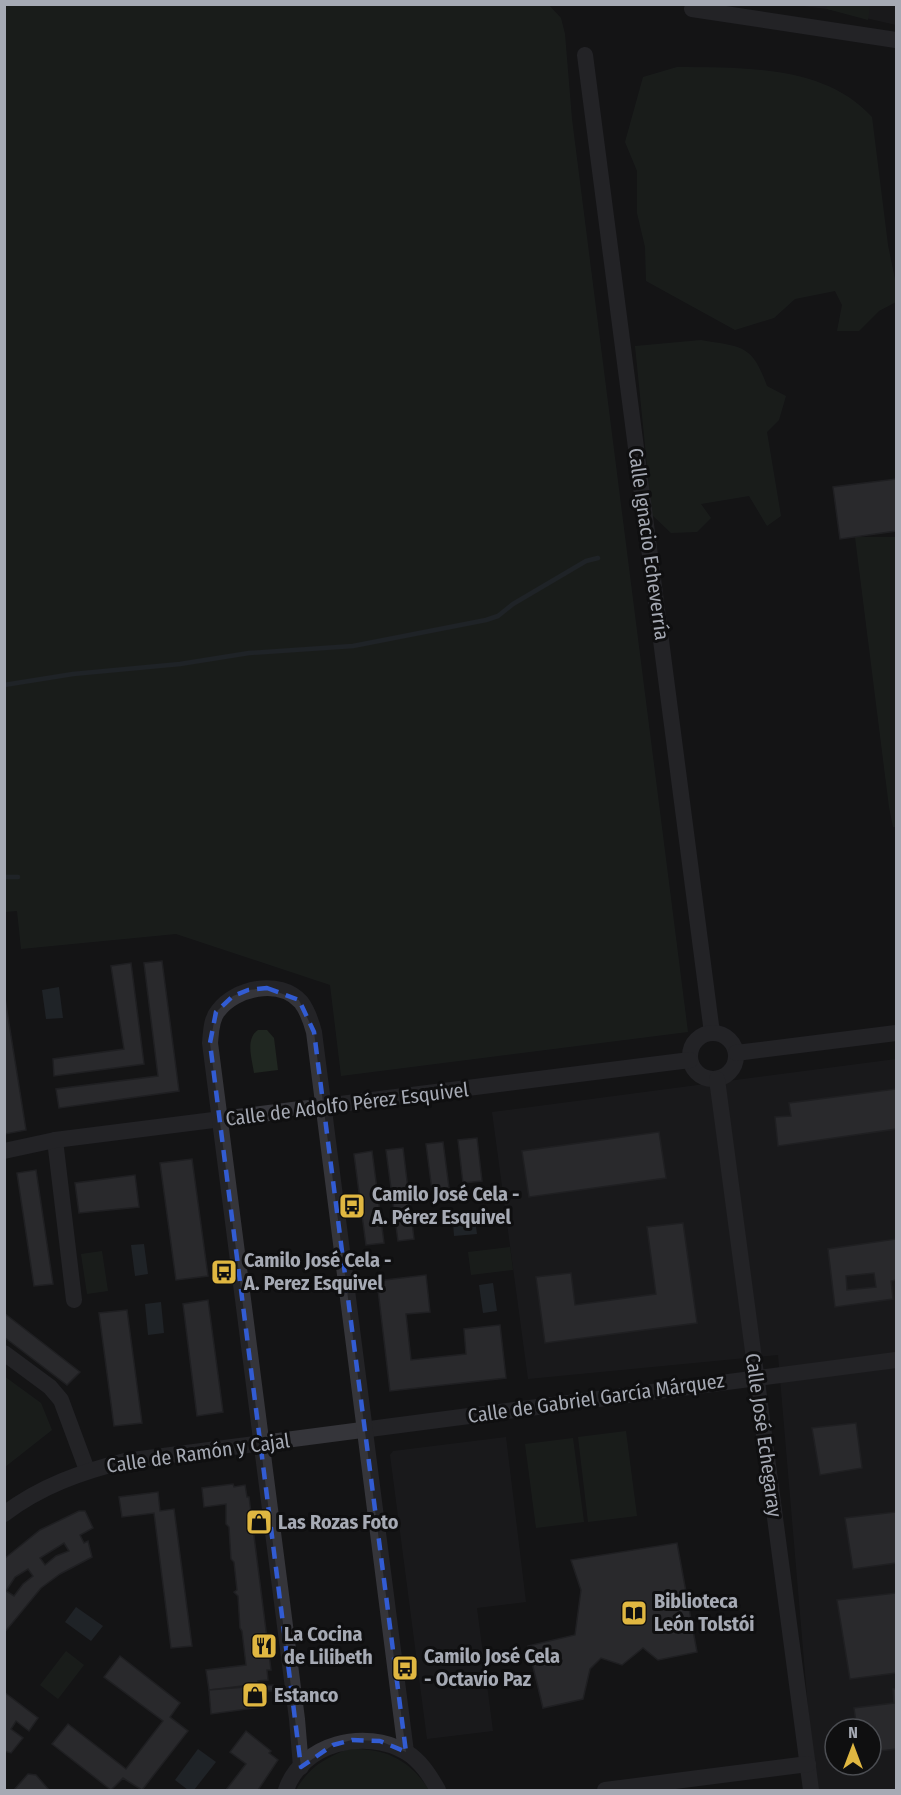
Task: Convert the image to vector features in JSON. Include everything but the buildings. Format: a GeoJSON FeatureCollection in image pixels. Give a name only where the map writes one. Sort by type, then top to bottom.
{"type":"FeatureCollection","features":[{"type":"Feature","properties":{"kind":"street"},"geometry":{"type":"LineString","coordinates":[[692,9],[897,40]]}},
{"type":"Feature","properties":{"kind":"street","name":"Calle Ignacio Echeverría"},"geometry":{"type":"LineString","coordinates":[[585,55],[712,1033]]}},
{"type":"Feature","properties":{"kind":"street"},"geometry":{"type":"LineString","coordinates":[[301,1767],[297,1719],[210,1043],[216,1012],[232,996],[248,990],[267,988],[285,992],[299,1000],[308,1012],[314,1032],[406,1752]]}},
{"type":"Feature","properties":{"kind":"street"},"geometry":{"type":"LineString","coordinates":[[712,1033],[726,1037],[736,1053],[733,1070],[717,1079],[702,1077],[694,1069],[690,1060],[695,1041],[712,1033]]}},
{"type":"Feature","properties":{"kind":"street"},"geometry":{"type":"LineString","coordinates":[[736,1053],[897,1033]]}},
{"type":"Feature","properties":{"kind":"street","name":"Calle de Adolfo Pérez Esquivel"},"geometry":{"type":"LineString","coordinates":[[4,1151],[55,1140],[690,1060]]}},
{"type":"Feature","properties":{"kind":"street","name":"Calle José Echegaray"},"geometry":{"type":"LineString","coordinates":[[717,1079],[811,1791]]}},
{"type":"Feature","properties":{"kind":"street"},"geometry":{"type":"LineString","coordinates":[[55,1140],[74,1300]]}},
{"type":"Feature","properties":{"kind":"street"},"geometry":{"type":"LineString","coordinates":[[4,1353],[50,1387],[62,1400],[87,1470]]}},
{"type":"Feature","properties":{"kind":"street","name":"Calle de Gabriel García Márquez"},"geometry":{"type":"LineString","coordinates":[[366,1429],[897,1360]]}},
{"type":"Feature","properties":{"kind":"street","name":"Calle de Ramón y Cajal"},"geometry":{"type":"LineString","coordinates":[[4,1514],[24,1498],[87,1470],[125,1461],[366,1429]]}},
{"type":"Feature","properties":{"kind":"street"},"geometry":{"type":"LineString","coordinates":[[286,1789],[301,1767],[316,1754],[333,1745],[352,1740],[380,1742],[406,1752],[420,1763],[438,1791]]}},
{"type":"Feature","properties":{"kind":"street"},"geometry":{"type":"LineString","coordinates":[[605,1791],[808,1764]]}},
{"type":"Feature","properties":{"kind":"highlighted area"},"geometry":{"type":"Polygon","coordinates":[[[267,988],[299,1000],[314,1032],[406,1752],[380,1741],[352,1740],[333,1745],[301,1767],[210,1043],[216,1012],[233,996],[248,990],[267,988]]]}},
{"type":"Feature","properties":{"kind":"shaded area"},"geometry":{"type":"Polygon","coordinates":[[[548,4],[561,18],[565,34],[572,119],[688,1032],[341,1076],[330,985],[176,934],[21,949],[17,911],[5,912],[5,5],[548,4]]]}},
{"type":"Feature","properties":{"kind":"shaded area"},"geometry":{"type":"Polygon","coordinates":[[[795,5],[896,5],[896,25],[827,9],[795,5]]]}},
{"type":"Feature","properties":{"kind":"shaded area"},"geometry":{"type":"Polygon","coordinates":[[[827,5],[870,5],[868,20],[827,9],[827,5]]]}},
{"type":"Feature","properties":{"kind":"shaded area"},"geometry":{"type":"Polygon","coordinates":[[[677,67],[755,69],[806,78],[830,87],[853,100],[872,117],[888,245],[896,284],[896,302],[879,311],[859,331],[837,331],[842,305],[835,291],[795,299],[774,318],[735,330],[646,281],[645,247],[637,213],[637,171],[625,142],[643,77],[677,67]]]}},
{"type":"Feature","properties":{"kind":"shaded area"},"geometry":{"type":"Polygon","coordinates":[[[701,340],[744,350],[756,362],[767,386],[786,396],[779,420],[767,432],[781,516],[767,526],[749,496],[701,504],[711,518],[697,532],[671,533],[652,515],[635,346],[701,340]]]}},
{"type":"Feature","properties":{"kind":"shaded area"},"geometry":{"type":"Polygon","coordinates":[[[855,537],[896,537],[896,827],[893,827],[889,807],[855,537]]]}},
{"type":"Feature","properties":{"kind":"shaded area"},"geometry":{"type":"Polygon","coordinates":[[[59,987],[63,1018],[46,1019],[42,990],[59,987]]]}},
{"type":"Feature","properties":{"kind":"shaded area"},"geometry":{"type":"Polygon","coordinates":[[[258,1030],[267,1030],[274,1038],[278,1070],[254,1073],[250,1044],[258,1030]]]}},
{"type":"Feature","properties":{"kind":"shaded area"},"geometry":{"type":"Polygon","coordinates":[[[896,1059],[896,1790],[815,1790],[778,1355],[528,1379],[492,1112],[896,1059]]]}},
{"type":"Feature","properties":{"kind":"shaded area"},"geometry":{"type":"Polygon","coordinates":[[[475,1220],[477,1234],[454,1236],[453,1222],[475,1220]]]}},
{"type":"Feature","properties":{"kind":"shaded area"},"geometry":{"type":"Polygon","coordinates":[[[144,1244],[148,1274],[135,1276],[131,1245],[144,1244]]]}},
{"type":"Feature","properties":{"kind":"shaded area"},"geometry":{"type":"Polygon","coordinates":[[[510,1247],[513,1270],[471,1275],[468,1252],[510,1247]]]}},
{"type":"Feature","properties":{"kind":"shaded area"},"geometry":{"type":"Polygon","coordinates":[[[102,1251],[108,1291],[87,1294],[81,1254],[102,1251]]]}},
{"type":"Feature","properties":{"kind":"shaded area"},"geometry":{"type":"Polygon","coordinates":[[[493,1283],[497,1311],[483,1313],[479,1285],[493,1283]]]}},
{"type":"Feature","properties":{"kind":"shaded area"},"geometry":{"type":"Polygon","coordinates":[[[161,1302],[164,1333],[148,1335],[145,1304],[161,1302]]]}},
{"type":"Feature","properties":{"kind":"shaded area"},"geometry":{"type":"Polygon","coordinates":[[[4,1376],[41,1403],[52,1430],[5,1467],[4,1376]]]}},
{"type":"Feature","properties":{"kind":"shaded area"},"geometry":{"type":"Polygon","coordinates":[[[626,1431],[637,1516],[588,1522],[578,1437],[626,1431]]]}},
{"type":"Feature","properties":{"kind":"shaded area"},"geometry":{"type":"Polygon","coordinates":[[[506,1437],[526,1602],[477,1608],[493,1731],[427,1739],[390,1455],[393,1451],[506,1437]]]}},
{"type":"Feature","properties":{"kind":"shaded area"},"geometry":{"type":"Polygon","coordinates":[[[573,1438],[584,1522],[536,1528],[525,1444],[573,1438]]]}},
{"type":"Feature","properties":{"kind":"shaded area"},"geometry":{"type":"Polygon","coordinates":[[[76,1607],[103,1626],[91,1641],[65,1622],[76,1607]]]}},
{"type":"Feature","properties":{"kind":"shaded area"},"geometry":{"type":"Polygon","coordinates":[[[66,1651],[84,1665],[58,1699],[40,1685],[66,1651]]]}},
{"type":"Feature","properties":{"kind":"shaded area"},"geometry":{"type":"Polygon","coordinates":[[[198,1749],[216,1762],[194,1790],[188,1790],[175,1780],[198,1749]]]}},
{"type":"Feature","properties":{"kind":"shaded area"},"geometry":{"type":"Polygon","coordinates":[[[349,1749],[374,1751],[396,1758],[414,1771],[429,1790],[296,1790],[306,1775],[318,1764],[349,1749]]]}},
{"type":"Feature","properties":{"kind":"waterway"},"geometry":{"type":"LineString","coordinates":[[4,685],[73,674],[180,664],[249,653],[353,646],[486,620],[498,616],[513,604],[586,561],[598,558]]}},
{"type":"Feature","properties":{"kind":"waterway"},"geometry":{"type":"LineString","coordinates":[[4,877],[18,877]]}},
{"type":"Feature","properties":{"kind":"place","name":"Camilo José Cela - A. Pérez Esquivel"},"geometry":{"type":"Point","coordinates":[352,1206]}},
{"type":"Feature","properties":{"kind":"place","name":"Camilo José Cela - A. Perez Esquivel"},"geometry":{"type":"Point","coordinates":[224,1272]}},
{"type":"Feature","properties":{"kind":"place","name":"Las Rozas Foto"},"geometry":{"type":"Point","coordinates":[259,1522]}},
{"type":"Feature","properties":{"kind":"place","name":"Biblioteca León Tolstói"},"geometry":{"type":"Point","coordinates":[634,1613]}},
{"type":"Feature","properties":{"kind":"place","name":"La Cocina de Lilibeth"},"geometry":{"type":"Point","coordinates":[264,1646]}},
{"type":"Feature","properties":{"kind":"place","name":"Camilo José Cela - Octavio Paz"},"geometry":{"type":"Point","coordinates":[405,1668]}},
{"type":"Feature","properties":{"kind":"place","name":"Estanco"},"geometry":{"type":"Point","coordinates":[255,1695]}}]}
